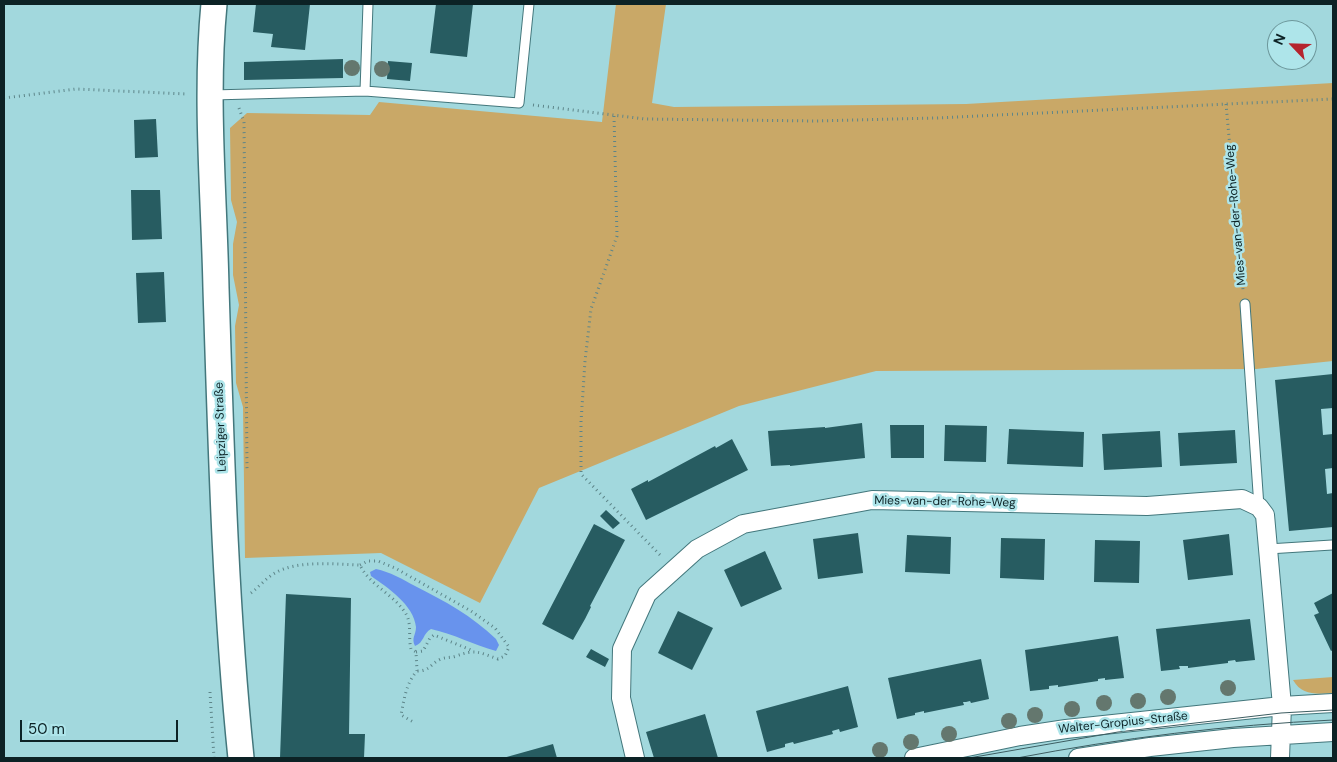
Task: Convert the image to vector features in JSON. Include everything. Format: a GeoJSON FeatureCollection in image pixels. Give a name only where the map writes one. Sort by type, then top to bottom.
{"type":"FeatureCollection","features":[{"type":"Feature","properties":{"kind":"main road","name":"Leipziger Straße"},"geometry":{"type":"LineString","coordinates":[[214,4],[210,95],[221,434],[226,558],[235,696],[242,758]]}},
{"type":"Feature","properties":{"kind":"street","name":"Mies-van-der-Rohe-Weg"},"geometry":{"type":"LineString","coordinates":[[635,758],[621,698],[622,649],[647,594],[697,549],[742,524],[872,500],[1147,506],[1242,499],[1259,507],[1265,515],[1282,721],[1280,758]]}},
{"type":"Feature","properties":{"kind":"street","name":"Walter-Gropius-Straße"},"geometry":{"type":"LineString","coordinates":[[1078,758],[1150,747],[1233,738],[1333,703]]}},
{"type":"Feature","properties":{"kind":"street","name":"Walter-Gropius-Straße"},"geometry":{"type":"LineString","coordinates":[[914,758],[1020,736],[1066,729],[1282,721],[1333,732]]}},
{"type":"Feature","properties":{"kind":"lane"},"geometry":{"type":"LineString","coordinates":[[365,91],[368,4]]}},
{"type":"Feature","properties":{"kind":"lane"},"geometry":{"type":"LineString","coordinates":[[210,95],[365,91],[519,103],[529,4]]}},
{"type":"Feature","properties":{"kind":"lane","name":"Mies-van-der-Rohe-Weg"},"geometry":{"type":"LineString","coordinates":[[1244,304],[1259,507]]}},
{"type":"Feature","properties":{"kind":"lane"},"geometry":{"type":"LineString","coordinates":[[1268,549],[1332,545]]}},
{"type":"Feature","properties":{"kind":"path"},"geometry":{"type":"LineString","coordinates":[[4,98],[76,88],[210,95]]}},
{"type":"Feature","properties":{"kind":"path"},"geometry":{"type":"LineString","coordinates":[[519,103],[645,119],[816,121],[936,118],[1333,99]]}},
{"type":"Feature","properties":{"kind":"path","name":"Mies-van-der-Rohe-Weg"},"geometry":{"type":"LineString","coordinates":[[1226,104],[1244,304]]}},
{"type":"Feature","properties":{"kind":"path"},"geometry":{"type":"LineString","coordinates":[[614,116],[617,236],[591,309],[581,422],[581,474],[674,570]]}},
{"type":"Feature","properties":{"kind":"path"},"geometry":{"type":"LineString","coordinates":[[244,594],[251,592],[274,573],[285,568],[308,564],[360,565],[368,561],[378,561],[395,568],[462,606],[495,628],[506,640],[509,647],[505,656],[498,659],[434,635],[430,638],[423,652],[411,650],[407,615],[364,574],[360,565]]}},
{"type":"Feature","properties":{"kind":"path"},"geometry":{"type":"LineString","coordinates":[[415,724],[401,715],[405,693],[412,676],[417,671],[425,671],[439,660],[474,651]]}},
{"type":"Feature","properties":{"kind":"path"},"geometry":{"type":"LineString","coordinates":[[416,652],[417,671]]}},
{"type":"Feature","properties":{"kind":"shaded area"},"geometry":{"type":"Polygon","coordinates":[[[616,4],[666,4],[652,103],[674,107],[966,104],[1333,83],[1333,361],[1256,369],[876,371],[739,406],[539,488],[480,603],[381,553],[245,558],[243,407],[236,383],[235,326],[239,305],[233,275],[233,244],[237,222],[231,200],[230,128],[247,113],[370,115],[379,102],[602,122],[616,4]]]}},
{"type":"Feature","properties":{"kind":"shaded area"},"geometry":{"type":"Polygon","coordinates":[[[1333,677],[1333,693],[1310,693],[1301,689],[1293,680],[1333,677]]]}},
{"type":"Feature","properties":{"kind":"water"},"geometry":{"type":"Polygon","coordinates":[[[376,569],[401,578],[468,616],[496,639],[499,645],[496,651],[431,629],[420,643],[415,646],[416,627],[410,611],[399,597],[371,576],[370,572],[376,569]]]}},
{"type":"Feature","properties":{"kind":"building"},"geometry":{"type":"Polygon","coordinates":[[[256,4],[310,4],[305,50],[271,47],[273,34],[253,32],[256,4]]]}},
{"type":"Feature","properties":{"kind":"building"},"geometry":{"type":"Polygon","coordinates":[[[436,4],[473,4],[467,57],[430,53],[436,4]]]}},
{"type":"Feature","properties":{"kind":"building"},"geometry":{"type":"Polygon","coordinates":[[[343,59],[343,78],[244,80],[244,62],[343,59]]]}},
{"type":"Feature","properties":{"kind":"building"},"geometry":{"type":"Polygon","coordinates":[[[388,61],[412,63],[410,81],[387,79],[388,61]]]}},
{"type":"Feature","properties":{"kind":"building"},"geometry":{"type":"Polygon","coordinates":[[[156,119],[158,157],[135,158],[134,120],[156,119]]]}},
{"type":"Feature","properties":{"kind":"building"},"geometry":{"type":"Polygon","coordinates":[[[131,190],[160,190],[162,239],[132,240],[131,190]]]}},
{"type":"Feature","properties":{"kind":"building"},"geometry":{"type":"Polygon","coordinates":[[[164,272],[166,322],[138,323],[136,273],[164,272]]]}},
{"type":"Feature","properties":{"kind":"building"},"geometry":{"type":"Polygon","coordinates":[[[1333,374],[1333,408],[1321,409],[1323,435],[1333,434],[1333,468],[1325,469],[1327,494],[1333,493],[1333,527],[1289,531],[1275,380],[1333,374]]]}},
{"type":"Feature","properties":{"kind":"building"},"geometry":{"type":"Polygon","coordinates":[[[862,423],[865,458],[790,466],[771,466],[768,431],[825,428],[862,423]]]}},
{"type":"Feature","properties":{"kind":"building"},"geometry":{"type":"Polygon","coordinates":[[[890,425],[924,425],[924,458],[891,458],[890,425]]]}},
{"type":"Feature","properties":{"kind":"building"},"geometry":{"type":"Polygon","coordinates":[[[945,425],[987,426],[986,462],[944,461],[945,425]]]}},
{"type":"Feature","properties":{"kind":"building"},"geometry":{"type":"Polygon","coordinates":[[[1009,429],[1084,432],[1083,467],[1007,464],[1009,429]]]}},
{"type":"Feature","properties":{"kind":"building"},"geometry":{"type":"Polygon","coordinates":[[[1235,430],[1237,463],[1180,466],[1178,433],[1235,430]]]}},
{"type":"Feature","properties":{"kind":"building"},"geometry":{"type":"Polygon","coordinates":[[[1160,431],[1162,467],[1104,470],[1102,434],[1160,431]]]}},
{"type":"Feature","properties":{"kind":"building"},"geometry":{"type":"Polygon","coordinates":[[[732,439],[748,470],[646,520],[631,489],[732,439]]]}},
{"type":"Feature","properties":{"kind":"building"},"geometry":{"type":"Polygon","coordinates":[[[606,510],[620,523],[613,529],[600,516],[606,510]]]}},
{"type":"Feature","properties":{"kind":"building"},"geometry":{"type":"Polygon","coordinates":[[[594,524],[625,540],[573,640],[542,624],[594,524]]]}},
{"type":"Feature","properties":{"kind":"building"},"geometry":{"type":"Polygon","coordinates":[[[858,533],[863,573],[818,579],[813,539],[858,533]]]}},
{"type":"Feature","properties":{"kind":"building"},"geometry":{"type":"Polygon","coordinates":[[[1229,534],[1233,575],[1188,580],[1183,540],[1229,534]]]}},
{"type":"Feature","properties":{"kind":"building"},"geometry":{"type":"Polygon","coordinates":[[[907,535],[951,537],[950,574],[905,572],[907,535]]]}},
{"type":"Feature","properties":{"kind":"building"},"geometry":{"type":"Polygon","coordinates":[[[1001,538],[1045,539],[1044,580],[1000,578],[1001,538]]]}},
{"type":"Feature","properties":{"kind":"building"},"geometry":{"type":"Polygon","coordinates":[[[1095,540],[1140,541],[1139,583],[1094,582],[1095,540]]]}},
{"type":"Feature","properties":{"kind":"building"},"geometry":{"type":"Polygon","coordinates":[[[765,551],[782,589],[741,607],[724,570],[765,551]]]}},
{"type":"Feature","properties":{"kind":"building"},"geometry":{"type":"Polygon","coordinates":[[[1333,593],[1333,650],[1331,651],[1314,615],[1319,613],[1314,603],[1333,593]]]}},
{"type":"Feature","properties":{"kind":"building"},"geometry":{"type":"Polygon","coordinates":[[[286,594],[351,598],[349,734],[365,734],[364,758],[280,758],[286,594]]]}},
{"type":"Feature","properties":{"kind":"building"},"geometry":{"type":"Polygon","coordinates":[[[678,611],[713,628],[692,670],[658,653],[678,611]]]}},
{"type":"Feature","properties":{"kind":"building"},"geometry":{"type":"Polygon","coordinates":[[[1250,619],[1255,660],[1236,662],[1235,660],[1228,661],[1228,663],[1188,668],[1188,666],[1179,666],[1180,669],[1161,671],[1156,629],[1250,619]]]}},
{"type":"Feature","properties":{"kind":"building"},"geometry":{"type":"Polygon","coordinates":[[[1118,636],[1124,678],[1105,680],[1105,678],[1098,679],[1098,681],[1058,687],[1058,685],[1049,686],[1049,689],[1030,691],[1025,650],[1118,636]]]}},
{"type":"Feature","properties":{"kind":"building"},"geometry":{"type":"Polygon","coordinates":[[[591,649],[609,659],[605,667],[586,657],[591,649]]]}},
{"type":"Feature","properties":{"kind":"building"},"geometry":{"type":"Polygon","coordinates":[[[981,659],[989,699],[971,703],[970,701],[963,702],[964,705],[924,713],[924,711],[897,719],[888,678],[981,659]]]}},
{"type":"Feature","properties":{"kind":"building"},"geometry":{"type":"Polygon","coordinates":[[[848,686],[858,727],[840,732],[839,729],[832,731],[833,734],[794,744],[793,742],[785,744],[785,747],[767,752],[756,711],[848,686]]]}},
{"type":"Feature","properties":{"kind":"building"},"geometry":{"type":"Polygon","coordinates":[[[705,714],[718,758],[654,758],[646,732],[705,714]]]}},
{"type":"Feature","properties":{"kind":"building"},"geometry":{"type":"Polygon","coordinates":[[[553,744],[557,758],[503,758],[553,744]]]}},
{"type":"Feature","properties":{"kind":"tram line"},"geometry":{"type":"LineString","coordinates":[[969,758],[1118,732],[1281,713],[1333,710]]}},
{"type":"Feature","properties":{"kind":"tram line"},"geometry":{"type":"LineString","coordinates":[[1017,758],[1095,744],[1174,733],[1333,720]]}}]}
